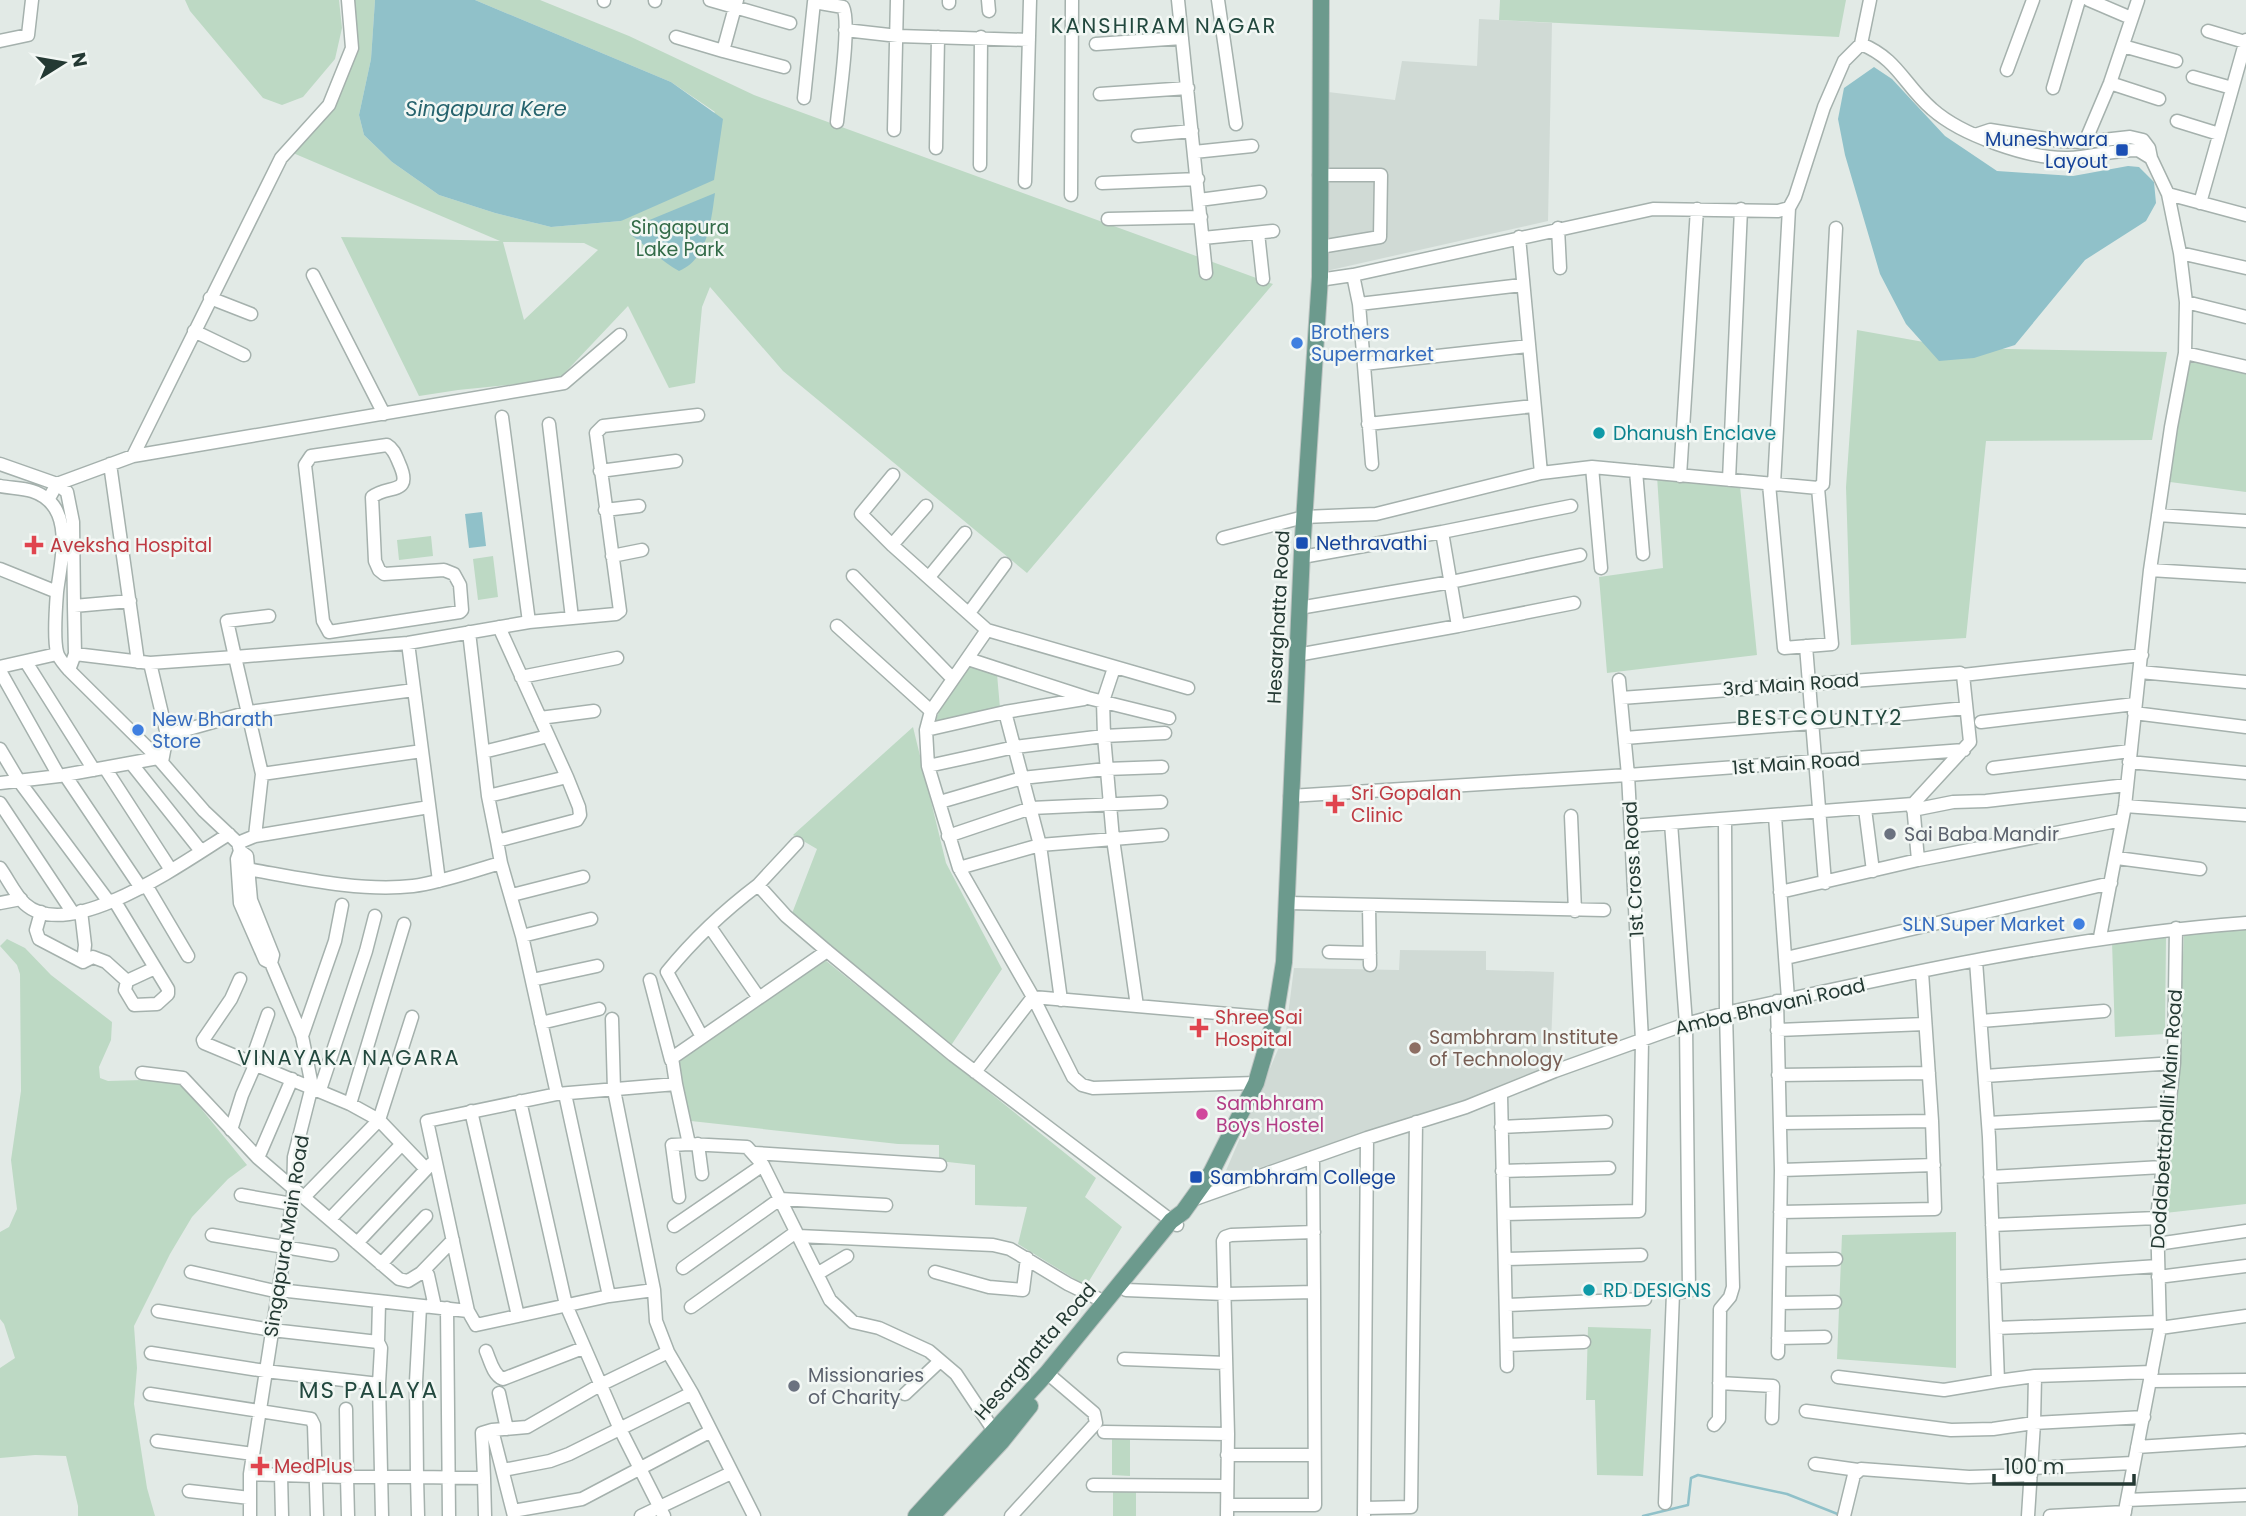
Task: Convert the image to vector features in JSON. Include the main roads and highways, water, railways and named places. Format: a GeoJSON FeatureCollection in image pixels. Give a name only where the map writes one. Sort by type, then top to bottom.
{"type":"FeatureCollection","features":[{"type":"Feature","properties":{"kind":"main road","name":"Hesarghatta Road"},"geometry":{"type":"LineString","coordinates":[[925,1514],[1053,1378],[1181,1215],[1211,1172],[1256,1083],[1275,1018],[1284,962],[1288,903],[1299,608],[1319,280],[1321,0]]}},
{"type":"Feature","properties":{"kind":"main road","name":"Hesarghatta Road"},"geometry":{"type":"LineString","coordinates":[[998,1436],[1105,1302],[1123,1287]]}},
{"type":"Feature","properties":{"kind":"water","name":"Singapura Kere"},"geometry":{"type":"Polygon","coordinates":[[[375,0],[475,0],[671,82],[723,119],[714,180],[621,221],[551,227],[439,195],[392,162],[364,135],[359,115],[371,59],[375,0]]]}},
{"type":"Feature","properties":{"kind":"water"},"geometry":{"type":"Polygon","coordinates":[[[1874,67],[1892,79],[1945,136],[1997,171],[2073,176],[2128,166],[2139,167],[2154,182],[2156,203],[2146,221],[2085,260],[2015,345],[1974,358],[1939,361],[1906,324],[1880,274],[1845,155],[1838,119],[1844,88],[1874,67]]]}},
{"type":"Feature","properties":{"kind":"water"},"geometry":{"type":"Polygon","coordinates":[[[715,193],[702,248],[689,265],[679,271],[630,234],[630,228],[715,193]]]}},
{"type":"Feature","properties":{"kind":"water"},"geometry":{"type":"Polygon","coordinates":[[[482,512],[486,546],[469,548],[465,514],[482,512]]]}},
{"type":"Feature","properties":{"kind":"waterway"},"geometry":{"type":"LineString","coordinates":[[1643,1516],[1688,1505],[1691,1478],[1698,1475],[1787,1494],[1840,1515]]}},
{"type":"Feature","properties":{"kind":"place","name":"Muneshwara Layout"},"geometry":{"type":"Point","coordinates":[2122,150]}},
{"type":"Feature","properties":{"kind":"place","name":"Brothers Supermarket"},"geometry":{"type":"Point","coordinates":[1297,343]}},
{"type":"Feature","properties":{"kind":"place","name":"Dhanush Enclave"},"geometry":{"type":"Point","coordinates":[1599,433]}},
{"type":"Feature","properties":{"kind":"place","name":"Nethravathi"},"geometry":{"type":"Point","coordinates":[1302,543]}},
{"type":"Feature","properties":{"kind":"place","name":"Aveksha Hospital"},"geometry":{"type":"Point","coordinates":[34,545]}},
{"type":"Feature","properties":{"kind":"place","name":"New Bharath Store"},"geometry":{"type":"Point","coordinates":[138,730]}},
{"type":"Feature","properties":{"kind":"place","name":"Sri Gopalan Clinic"},"geometry":{"type":"Point","coordinates":[1335,804]}},
{"type":"Feature","properties":{"kind":"place","name":"Sai Baba Mandir"},"geometry":{"type":"Point","coordinates":[1890,834]}},
{"type":"Feature","properties":{"kind":"place","name":"SLN Super Market"},"geometry":{"type":"Point","coordinates":[2079,924]}},
{"type":"Feature","properties":{"kind":"place","name":"Shree Sai Hospital"},"geometry":{"type":"Point","coordinates":[1199,1028]}},
{"type":"Feature","properties":{"kind":"place","name":"Sambhram Institute of Technology"},"geometry":{"type":"Point","coordinates":[1415,1048]}},
{"type":"Feature","properties":{"kind":"place","name":"Sambhram Boys Hostel"},"geometry":{"type":"Point","coordinates":[1202,1114]}},
{"type":"Feature","properties":{"kind":"place","name":"Sambhram College"},"geometry":{"type":"Point","coordinates":[1196,1177]}},
{"type":"Feature","properties":{"kind":"place","name":"RD DESIGNS"},"geometry":{"type":"Point","coordinates":[1589,1290]}},
{"type":"Feature","properties":{"kind":"place","name":"Missionaries of Charity"},"geometry":{"type":"Point","coordinates":[794,1386]}},
{"type":"Feature","properties":{"kind":"place","name":"MedPlus"},"geometry":{"type":"Point","coordinates":[260,1466]}},
{"type":"Feature","properties":{"kind":"district","name":"KANSHIRAM NAGAR"},"geometry":{"type":"Point","coordinates":[1164,26]}},
{"type":"Feature","properties":{"kind":"district","name":"BESTCOUNTY2"},"geometry":{"type":"Point","coordinates":[1820,718]}},
{"type":"Feature","properties":{"kind":"district","name":"VINAYAKA NAGARA"},"geometry":{"type":"Point","coordinates":[349,1058]}},
{"type":"Feature","properties":{"kind":"district","name":"MS PALAYA"},"geometry":{"type":"Point","coordinates":[369,1390]}},
{"type":"Feature","properties":{"kind":"park label","name":"Singapura Lake Park"},"geometry":{"type":"Point","coordinates":[680,238]}}]}
